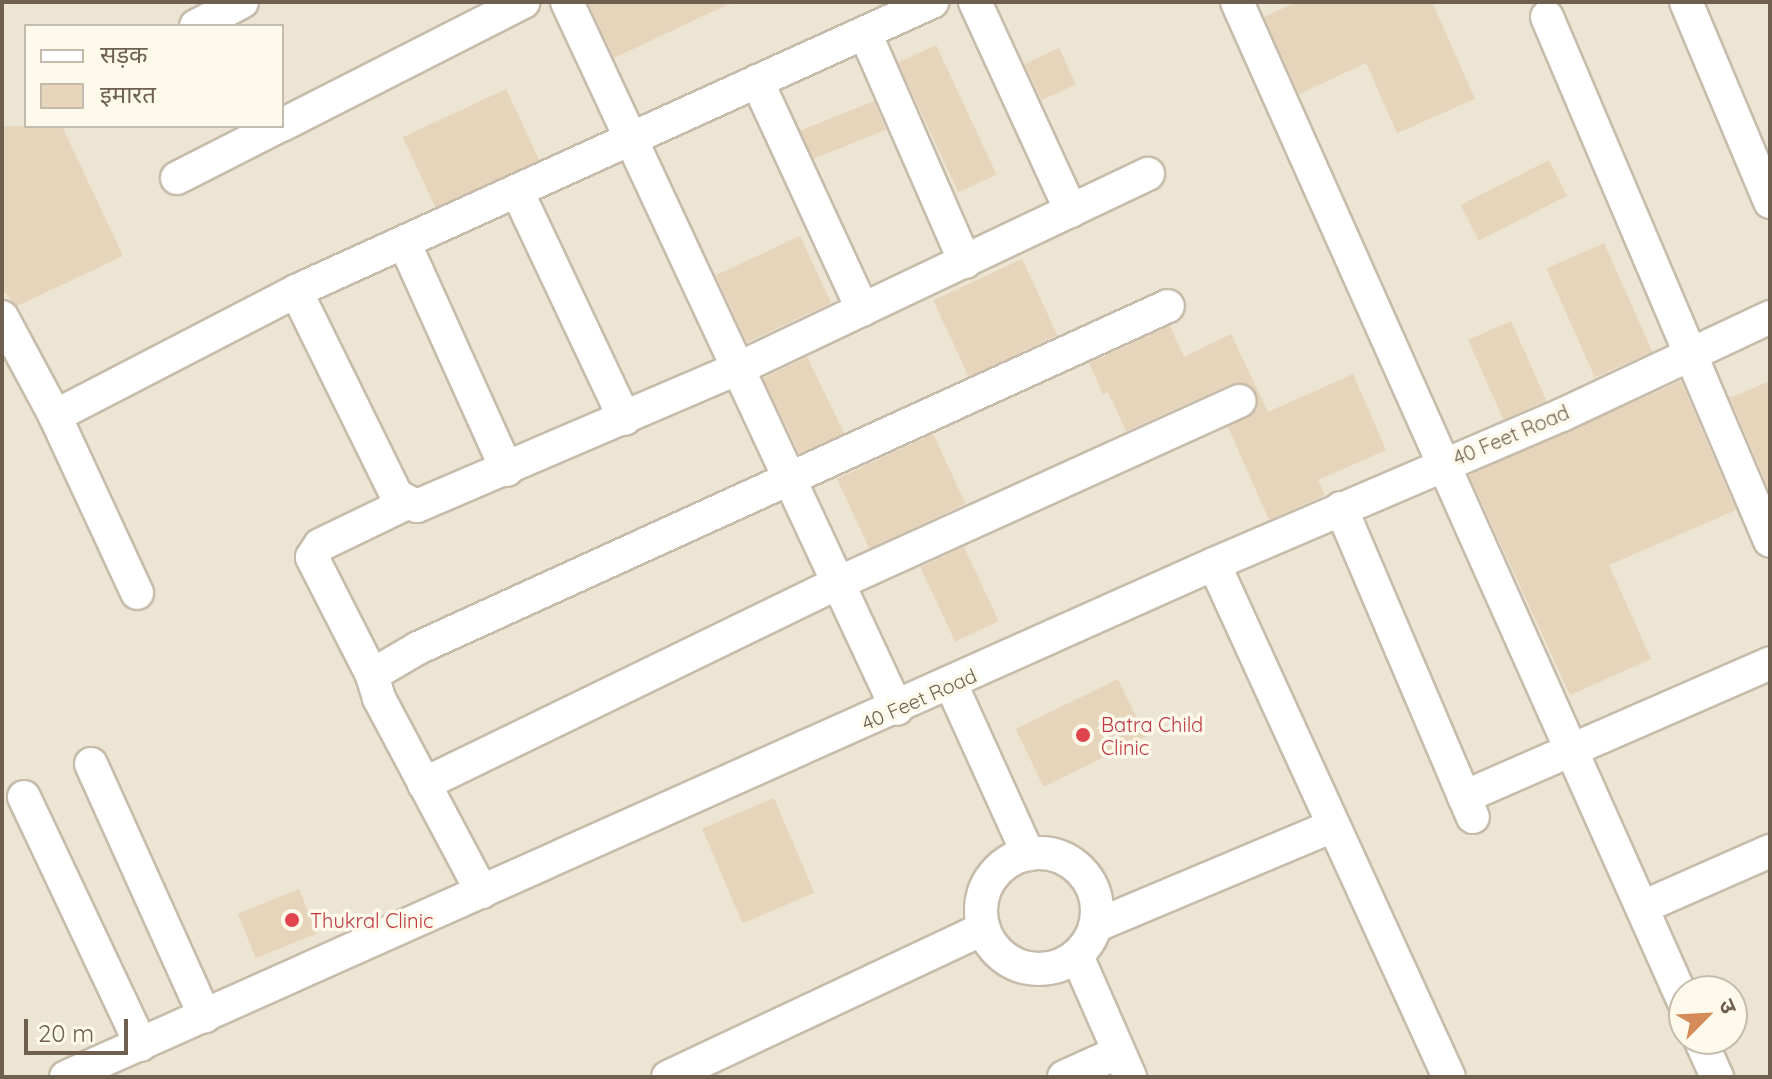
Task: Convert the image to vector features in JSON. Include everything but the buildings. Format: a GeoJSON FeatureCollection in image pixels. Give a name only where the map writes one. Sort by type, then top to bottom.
{"type":"FeatureCollection","features":[{"type":"Feature","properties":{"kind":"street"},"geometry":{"type":"LineString","coordinates":[[200,24],[242,2]]}},
{"type":"Feature","properties":{"kind":"street"},"geometry":{"type":"LineString","coordinates":[[284,123],[523,2]]}},
{"type":"Feature","properties":{"kind":"street"},"geometry":{"type":"LineString","coordinates":[[567,2],[836,584],[897,709]]}},
{"type":"Feature","properties":{"kind":"street"},"geometry":{"type":"LineString","coordinates":[[55,416],[296,291],[932,2]]}},
{"type":"Feature","properties":{"kind":"street"},"geometry":{"type":"LineString","coordinates":[[975,2],[1071,211]]}},
{"type":"Feature","properties":{"kind":"street"},"geometry":{"type":"LineString","coordinates":[[1237,2],[1574,746],[1672,975]]}},
{"type":"Feature","properties":{"kind":"street"},"geometry":{"type":"LineString","coordinates":[[1686,2],[1770,202]]}},
{"type":"Feature","properties":{"kind":"street"},"geometry":{"type":"LineString","coordinates":[[1547,17],[1770,541]]}},
{"type":"Feature","properties":{"kind":"street"},"geometry":{"type":"LineString","coordinates":[[865,33],[965,262]]}},
{"type":"Feature","properties":{"kind":"street"},"geometry":{"type":"LineString","coordinates":[[757,81],[863,310]]}},
{"type":"Feature","properties":{"kind":"street"},"geometry":{"type":"LineString","coordinates":[[177,178],[275,128]]}},
{"type":"Feature","properties":{"kind":"street"},"geometry":{"type":"LineString","coordinates":[[482,892],[424,784],[312,557],[320,545],[407,503],[432,503],[737,369],[1148,174]]}},
{"type":"Feature","properties":{"kind":"street"},"geometry":{"type":"LineString","coordinates":[[517,191],[625,419]]}},
{"type":"Feature","properties":{"kind":"street"},"geometry":{"type":"LineString","coordinates":[[404,242],[507,470]]}},
{"type":"Feature","properties":{"kind":"street"},"geometry":{"type":"LineString","coordinates":[[296,291],[386,475],[407,503]]}},
{"type":"Feature","properties":{"kind":"street"},"geometry":{"type":"LineString","coordinates":[[372,675],[418,648],[1168,306]]}},
{"type":"Feature","properties":{"kind":"street"},"geometry":{"type":"LineString","coordinates":[[2,317],[55,416],[137,593]]}},
{"type":"Feature","properties":{"kind":"street","name":"40 Feet Road"},"geometry":{"type":"LineString","coordinates":[[66,1077],[897,709],[1214,564],[1770,317]]}},
{"type":"Feature","properties":{"kind":"street"},"geometry":{"type":"LineString","coordinates":[[424,784],[836,584],[1239,401]]}},
{"type":"Feature","properties":{"kind":"street"},"geometry":{"type":"LineString","coordinates":[[1341,508],[1468,807],[1574,746],[1770,663]]}},
{"type":"Feature","properties":{"kind":"street"},"geometry":{"type":"LineString","coordinates":[[1214,564],[1331,827],[1449,1077]]}},
{"type":"Feature","properties":{"kind":"street"},"geometry":{"type":"LineString","coordinates":[[951,684],[1028,854]]}},
{"type":"Feature","properties":{"kind":"street"},"geometry":{"type":"LineString","coordinates":[[91,764],[205,1016]]}},
{"type":"Feature","properties":{"kind":"street"},"geometry":{"type":"LineString","coordinates":[[24,797],[141,1045]]}},
{"type":"Feature","properties":{"kind":"street"},"geometry":{"type":"LineString","coordinates":[[1095,926],[1331,827]]}},
{"type":"Feature","properties":{"kind":"street"},"geometry":{"type":"LineString","coordinates":[[1643,907],[1770,851]]}},
{"type":"Feature","properties":{"kind":"street"},"geometry":{"type":"LineString","coordinates":[[1028,854],[1047,854],[1081,872],[1092,888],[1095,926],[1077,956],[1042,970],[1023,967],[992,946],[981,910],[995,874],[1028,854]]}},
{"type":"Feature","properties":{"kind":"street"},"geometry":{"type":"LineString","coordinates":[[668,1077],[984,928]]}},
{"type":"Feature","properties":{"kind":"street"},"geometry":{"type":"LineString","coordinates":[[1064,1077],[1125,1064],[1077,956]]}},
{"type":"Feature","properties":{"kind":"street"},"geometry":{"type":"LineString","coordinates":[[1707,1055],[1717,1077]]}},
{"type":"Feature","properties":{"kind":"shaded area"},"geometry":{"type":"Polygon","coordinates":[[[2,2],[1770,2],[1770,1077],[2,1077],[2,2]]]}},
{"type":"Feature","properties":{"kind":"place","name":"Batra Child Clinic"},"geometry":{"type":"Point","coordinates":[1083,735]}},
{"type":"Feature","properties":{"kind":"place","name":"Thukral Clinic"},"geometry":{"type":"Point","coordinates":[292,920]}}]}
